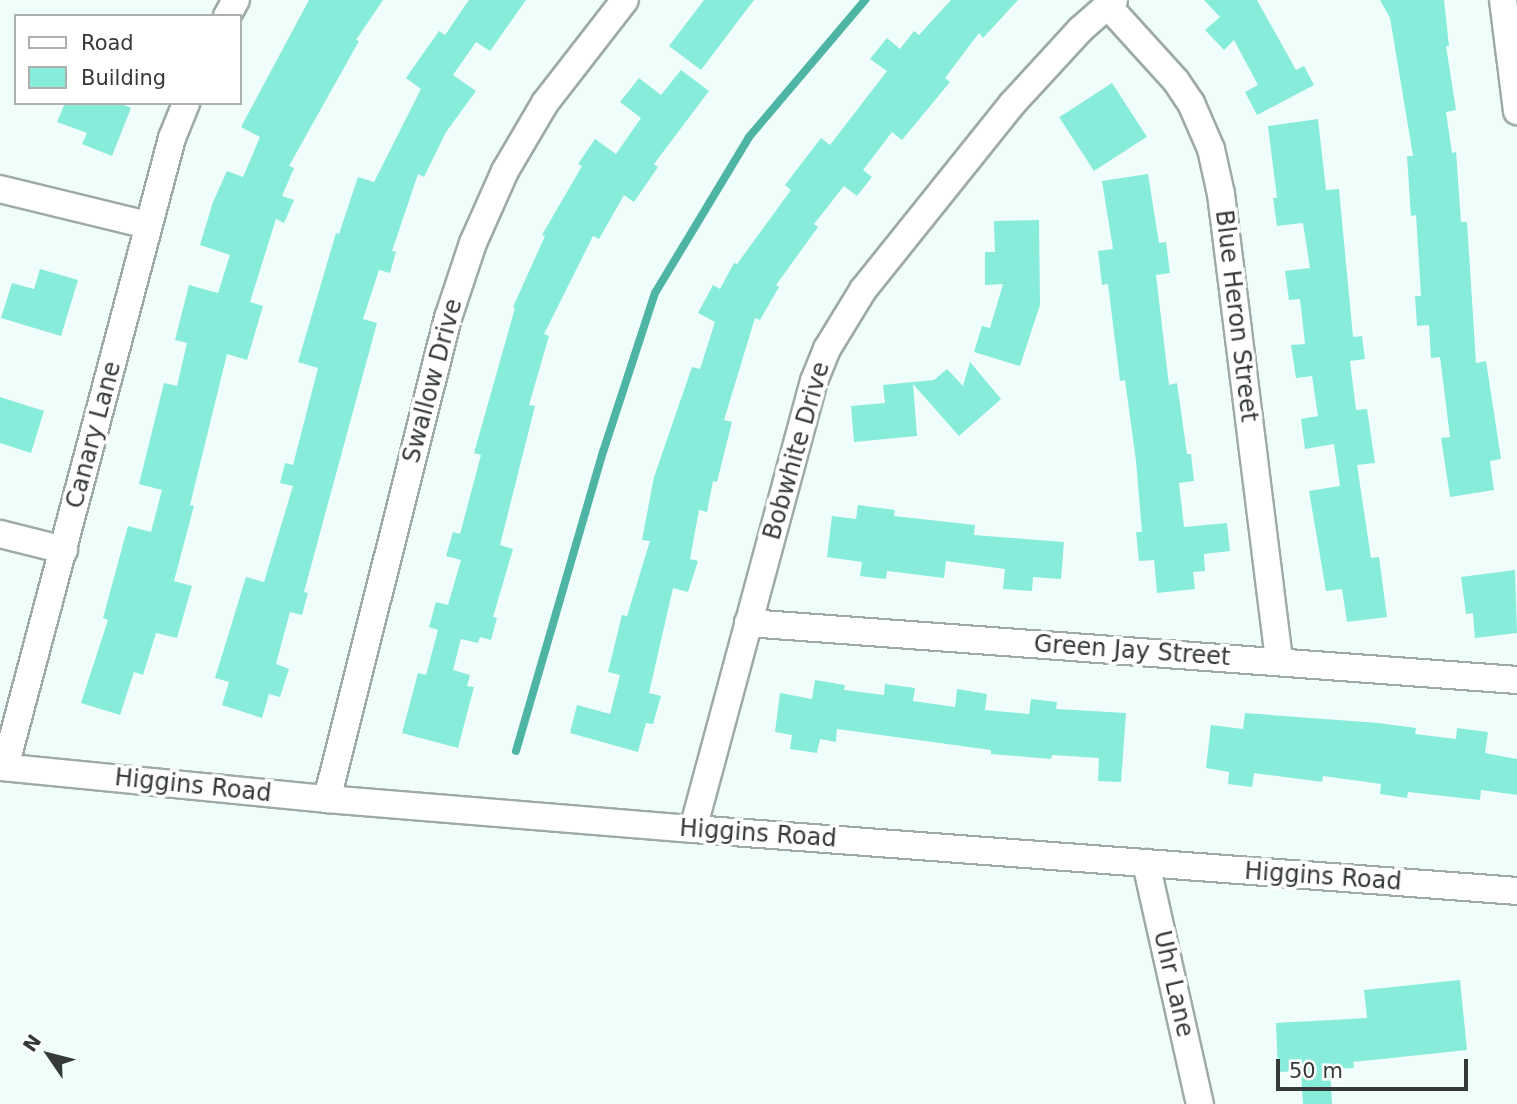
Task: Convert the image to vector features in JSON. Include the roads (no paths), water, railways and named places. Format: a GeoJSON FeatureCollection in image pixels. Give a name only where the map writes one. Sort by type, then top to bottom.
{"type":"FeatureCollection","features":[{"type":"Feature","properties":{"kind":"street","name":"Swallow Drive"},"geometry":{"type":"LineString","coordinates":[[327,799],[448,318],[473,243],[506,172],[545,103],[625,0]]}},
{"type":"Feature","properties":{"kind":"street"},"geometry":{"type":"LineString","coordinates":[[1503,0],[1517,111]]}},
{"type":"Feature","properties":{"kind":"street","name":"Bobwhite Drive"},"geometry":{"type":"LineString","coordinates":[[692,830],[814,381],[844,319],[1012,104],[1081,29],[1111,3]]}},
{"type":"Feature","properties":{"kind":"street","name":"Blue Heron Street"},"geometry":{"type":"LineString","coordinates":[[1111,3],[1177,81],[1191,103],[1211,149],[1221,194],[1279,661]]}},
{"type":"Feature","properties":{"kind":"street","name":"Canary Lane"},"geometry":{"type":"LineString","coordinates":[[2,767],[64,550],[172,138],[185,105]]}},
{"type":"Feature","properties":{"kind":"street"},"geometry":{"type":"LineString","coordinates":[[0,190],[148,225]]}},
{"type":"Feature","properties":{"kind":"street"},"geometry":{"type":"LineString","coordinates":[[0,534],[64,550]]}},
{"type":"Feature","properties":{"kind":"street","name":"Green Jay Street"},"geometry":{"type":"LineString","coordinates":[[748,623],[1517,680]]}},
{"type":"Feature","properties":{"kind":"street","name":"Higgins Road"},"geometry":{"type":"LineString","coordinates":[[2,767],[327,799],[692,830],[1517,891]]}},
{"type":"Feature","properties":{"kind":"street","name":"Uhr Lane"},"geometry":{"type":"LineString","coordinates":[[1146,863],[1200,1104]]}},
{"type":"Feature","properties":{"kind":"waterway"},"geometry":{"type":"LineString","coordinates":[[516,751],[603,452],[655,293],[749,137],[865,0]]}}]}
